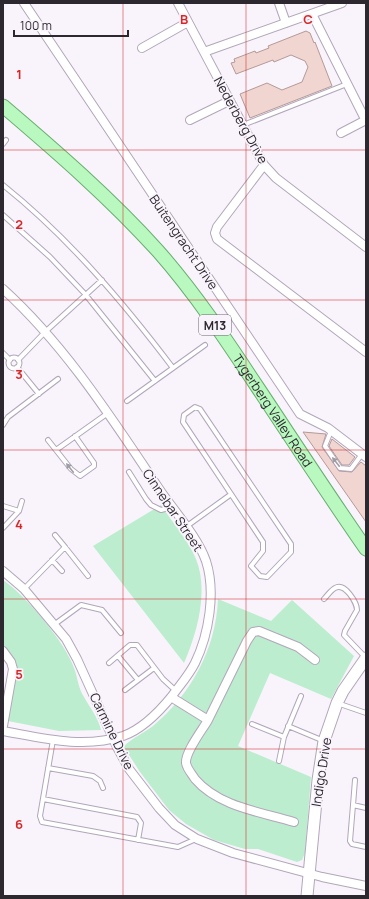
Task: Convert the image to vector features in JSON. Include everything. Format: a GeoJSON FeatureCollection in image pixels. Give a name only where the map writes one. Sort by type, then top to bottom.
{"type":"FeatureCollection","features":[{"type":"Feature","properties":{"kind":"main road","name":"Tygerberg Valley Road"},"geometry":{"type":"LineString","coordinates":[[3,106],[59,154],[118,208],[158,252],[186,286],[229,345],[366,549]]}},
{"type":"Feature","properties":{"kind":"main road","name":"Tygerberg Valley Road"},"geometry":{"type":"LineString","coordinates":[[3,116],[59,154]]}},
{"type":"Feature","properties":{"kind":"street","name":"Buitengracht Drive"},"geometry":{"type":"LineString","coordinates":[[24,3],[300,414],[331,431],[364,456]]}},
{"type":"Feature","properties":{"kind":"street","name":"Nederberg Drive"},"geometry":{"type":"LineString","coordinates":[[178,3],[264,165],[276,178],[366,247]]}},
{"type":"Feature","properties":{"kind":"street"},"geometry":{"type":"LineString","coordinates":[[279,3],[286,23]]}},
{"type":"Feature","properties":{"kind":"street"},"geometry":{"type":"LineString","coordinates":[[204,52],[342,3]]}},
{"type":"Feature","properties":{"kind":"street"},"geometry":{"type":"LineString","coordinates":[[312,14],[366,121],[341,133]]}},
{"type":"Feature","properties":{"kind":"street"},"geometry":{"type":"LineString","coordinates":[[142,48],[188,22]]}},
{"type":"Feature","properties":{"kind":"street"},"geometry":{"type":"LineString","coordinates":[[190,120],[229,101]]}},
{"type":"Feature","properties":{"kind":"street"},"geometry":{"type":"LineString","coordinates":[[264,165],[217,226],[215,233],[217,238],[366,352]]}},
{"type":"Feature","properties":{"kind":"street","name":"Cinnebar Street"},"geometry":{"type":"LineString","coordinates":[[3,289],[44,332],[108,412],[186,527],[206,560],[210,600],[205,632],[197,657],[191,669],[160,711],[139,727],[128,733],[113,738],[89,742],[53,740],[3,731]]}},
{"type":"Feature","properties":{"kind":"street","name":"Carmine Drive"},"geometry":{"type":"LineString","coordinates":[[3,571],[24,588],[55,624],[77,659],[113,738],[129,769],[159,808],[175,824],[197,839],[233,853],[366,886]]}},
{"type":"Feature","properties":{"kind":"street"},"geometry":{"type":"LineString","coordinates":[[294,822],[232,804],[211,794],[190,772],[186,763],[188,754],[208,720],[247,641],[253,632],[259,631],[298,647],[316,660]]}},
{"type":"Feature","properties":{"kind":"street"},"geometry":{"type":"LineString","coordinates":[[3,651],[11,662],[13,669],[3,726]]}},
{"type":"Feature","properties":{"kind":"street","name":"Indigo Drive"},"geometry":{"type":"LineString","coordinates":[[307,896],[318,780],[324,741],[343,690],[366,658]]}},
{"type":"Feature","properties":{"kind":"street"},"geometry":{"type":"LineString","coordinates":[[173,694],[208,720]]}},
{"type":"Feature","properties":{"kind":"lane"},"geometry":{"type":"LineString","coordinates":[[243,125],[348,84]]}},
{"type":"Feature","properties":{"kind":"lane"},"geometry":{"type":"LineString","coordinates":[[3,185],[37,215],[102,280],[138,322],[173,368]]}},
{"type":"Feature","properties":{"kind":"lane"},"geometry":{"type":"LineString","coordinates":[[3,215],[50,258],[85,294],[155,381]]}},
{"type":"Feature","properties":{"kind":"lane"},"geometry":{"type":"LineString","coordinates":[[18,368],[18,360],[44,332],[102,280]]}},
{"type":"Feature","properties":{"kind":"lane"},"geometry":{"type":"LineString","coordinates":[[127,401],[205,345]]}},
{"type":"Feature","properties":{"kind":"lane"},"geometry":{"type":"LineString","coordinates":[[3,353],[10,360],[10,367],[18,368],[39,394]]}},
{"type":"Feature","properties":{"kind":"lane"},"geometry":{"type":"LineString","coordinates":[[10,360],[14,358],[18,360]]}},
{"type":"Feature","properties":{"kind":"lane"},"geometry":{"type":"LineString","coordinates":[[3,425],[8,417],[58,379]]}},
{"type":"Feature","properties":{"kind":"lane"},"geometry":{"type":"LineString","coordinates":[[195,407],[200,409],[291,544],[291,552],[267,577],[260,576],[251,566],[263,551],[264,542],[230,495],[182,420],[184,415],[195,407]]}},
{"type":"Feature","properties":{"kind":"lane"},"geometry":{"type":"LineString","coordinates":[[56,450],[108,412]]}},
{"type":"Feature","properties":{"kind":"lane"},"geometry":{"type":"LineString","coordinates":[[331,431],[325,446],[340,468],[351,469],[364,456]]}},
{"type":"Feature","properties":{"kind":"lane"},"geometry":{"type":"LineString","coordinates":[[48,440],[75,474],[80,476],[84,475],[94,466],[94,463],[75,436]]}},
{"type":"Feature","properties":{"kind":"lane"},"geometry":{"type":"LineString","coordinates":[[130,472],[151,505],[161,510],[172,507]]}},
{"type":"Feature","properties":{"kind":"lane"},"geometry":{"type":"LineString","coordinates":[[186,527],[230,495]]}},
{"type":"Feature","properties":{"kind":"lane"},"geometry":{"type":"LineString","coordinates":[[3,528],[19,511],[22,501]]}},
{"type":"Feature","properties":{"kind":"lane"},"geometry":{"type":"LineString","coordinates":[[3,506],[19,511]]}},
{"type":"Feature","properties":{"kind":"lane"},"geometry":{"type":"LineString","coordinates":[[55,535],[88,576]]}},
{"type":"Feature","properties":{"kind":"lane"},"geometry":{"type":"LineString","coordinates":[[24,588],[65,548]]}},
{"type":"Feature","properties":{"kind":"lane"},"geometry":{"type":"LineString","coordinates":[[52,560],[62,571]]}},
{"type":"Feature","properties":{"kind":"lane"},"geometry":{"type":"LineString","coordinates":[[324,599],[335,588],[342,587],[348,592],[357,606],[357,610],[344,631],[344,635],[366,658]]}},
{"type":"Feature","properties":{"kind":"lane"},"geometry":{"type":"LineString","coordinates":[[55,624],[81,605],[102,610],[121,633]]}},
{"type":"Feature","properties":{"kind":"lane"},"geometry":{"type":"LineString","coordinates":[[109,663],[130,645],[136,645],[173,694]]}},
{"type":"Feature","properties":{"kind":"lane"},"geometry":{"type":"LineString","coordinates":[[118,656],[138,680]]}},
{"type":"Feature","properties":{"kind":"lane"},"geometry":{"type":"LineString","coordinates":[[125,690],[154,668]]}},
{"type":"Feature","properties":{"kind":"lane"},"geometry":{"type":"LineString","coordinates":[[279,761],[284,737],[301,696]]}},
{"type":"Feature","properties":{"kind":"lane"},"geometry":{"type":"LineString","coordinates":[[337,703],[366,713]]}},
{"type":"Feature","properties":{"kind":"lane"},"geometry":{"type":"LineString","coordinates":[[252,724],[284,737]]}},
{"type":"Feature","properties":{"kind":"lane"},"geometry":{"type":"LineString","coordinates":[[288,726],[324,741]]}},
{"type":"Feature","properties":{"kind":"lane"},"geometry":{"type":"LineString","coordinates":[[53,740],[40,816],[42,822],[178,847],[197,839]]}},
{"type":"Feature","properties":{"kind":"lane"},"geometry":{"type":"LineString","coordinates":[[48,768],[93,776],[100,781],[103,788]]}},
{"type":"Feature","properties":{"kind":"lane"},"geometry":{"type":"LineString","coordinates":[[355,780],[350,842],[353,845],[366,847]]}},
{"type":"Feature","properties":{"kind":"lane"},"geometry":{"type":"LineString","coordinates":[[43,799],[137,817],[141,823],[138,840]]}},
{"type":"Feature","properties":{"kind":"lane"},"geometry":{"type":"LineString","coordinates":[[353,805],[366,808]]}},
{"type":"Feature","properties":{"kind":"green space"},"geometry":{"type":"Polygon","coordinates":[[[161,505],[189,545],[200,571],[200,612],[193,639],[184,663],[93,546],[161,505]]]}},
{"type":"Feature","properties":{"kind":"green space"},"geometry":{"type":"Polygon","coordinates":[[[3,580],[12,587],[44,620],[63,646],[74,668],[82,694],[96,717],[101,730],[59,731],[8,721],[16,667],[13,658],[3,646],[3,580]]]}},
{"type":"Feature","properties":{"kind":"green space"},"geometry":{"type":"Polygon","coordinates":[[[218,599],[271,621],[292,600],[354,656],[331,699],[270,673],[238,746],[311,777],[305,853],[302,860],[297,862],[258,849],[245,849],[214,840],[186,824],[169,810],[140,772],[124,747],[153,726],[167,713],[190,685],[207,653],[216,618],[218,599]]]}},
{"type":"Feature","properties":{"kind":"building"},"geometry":{"type":"Polygon","coordinates":[[[306,31],[310,33],[314,43],[315,42],[332,86],[250,118],[240,94],[267,83],[282,90],[302,82],[308,67],[305,61],[291,55],[236,74],[231,63],[235,62],[234,59],[255,51],[256,53],[269,48],[268,46],[306,31]]]}},
{"type":"Feature","properties":{"kind":"building"},"geometry":{"type":"Polygon","coordinates":[[[303,432],[326,434],[322,447],[339,471],[352,472],[361,462],[366,466],[366,522],[303,432]]]}},
{"type":"Feature","properties":{"kind":"building"},"geometry":{"type":"Polygon","coordinates":[[[332,439],[355,457],[349,465],[342,465],[329,446],[332,439]]]}}]}
